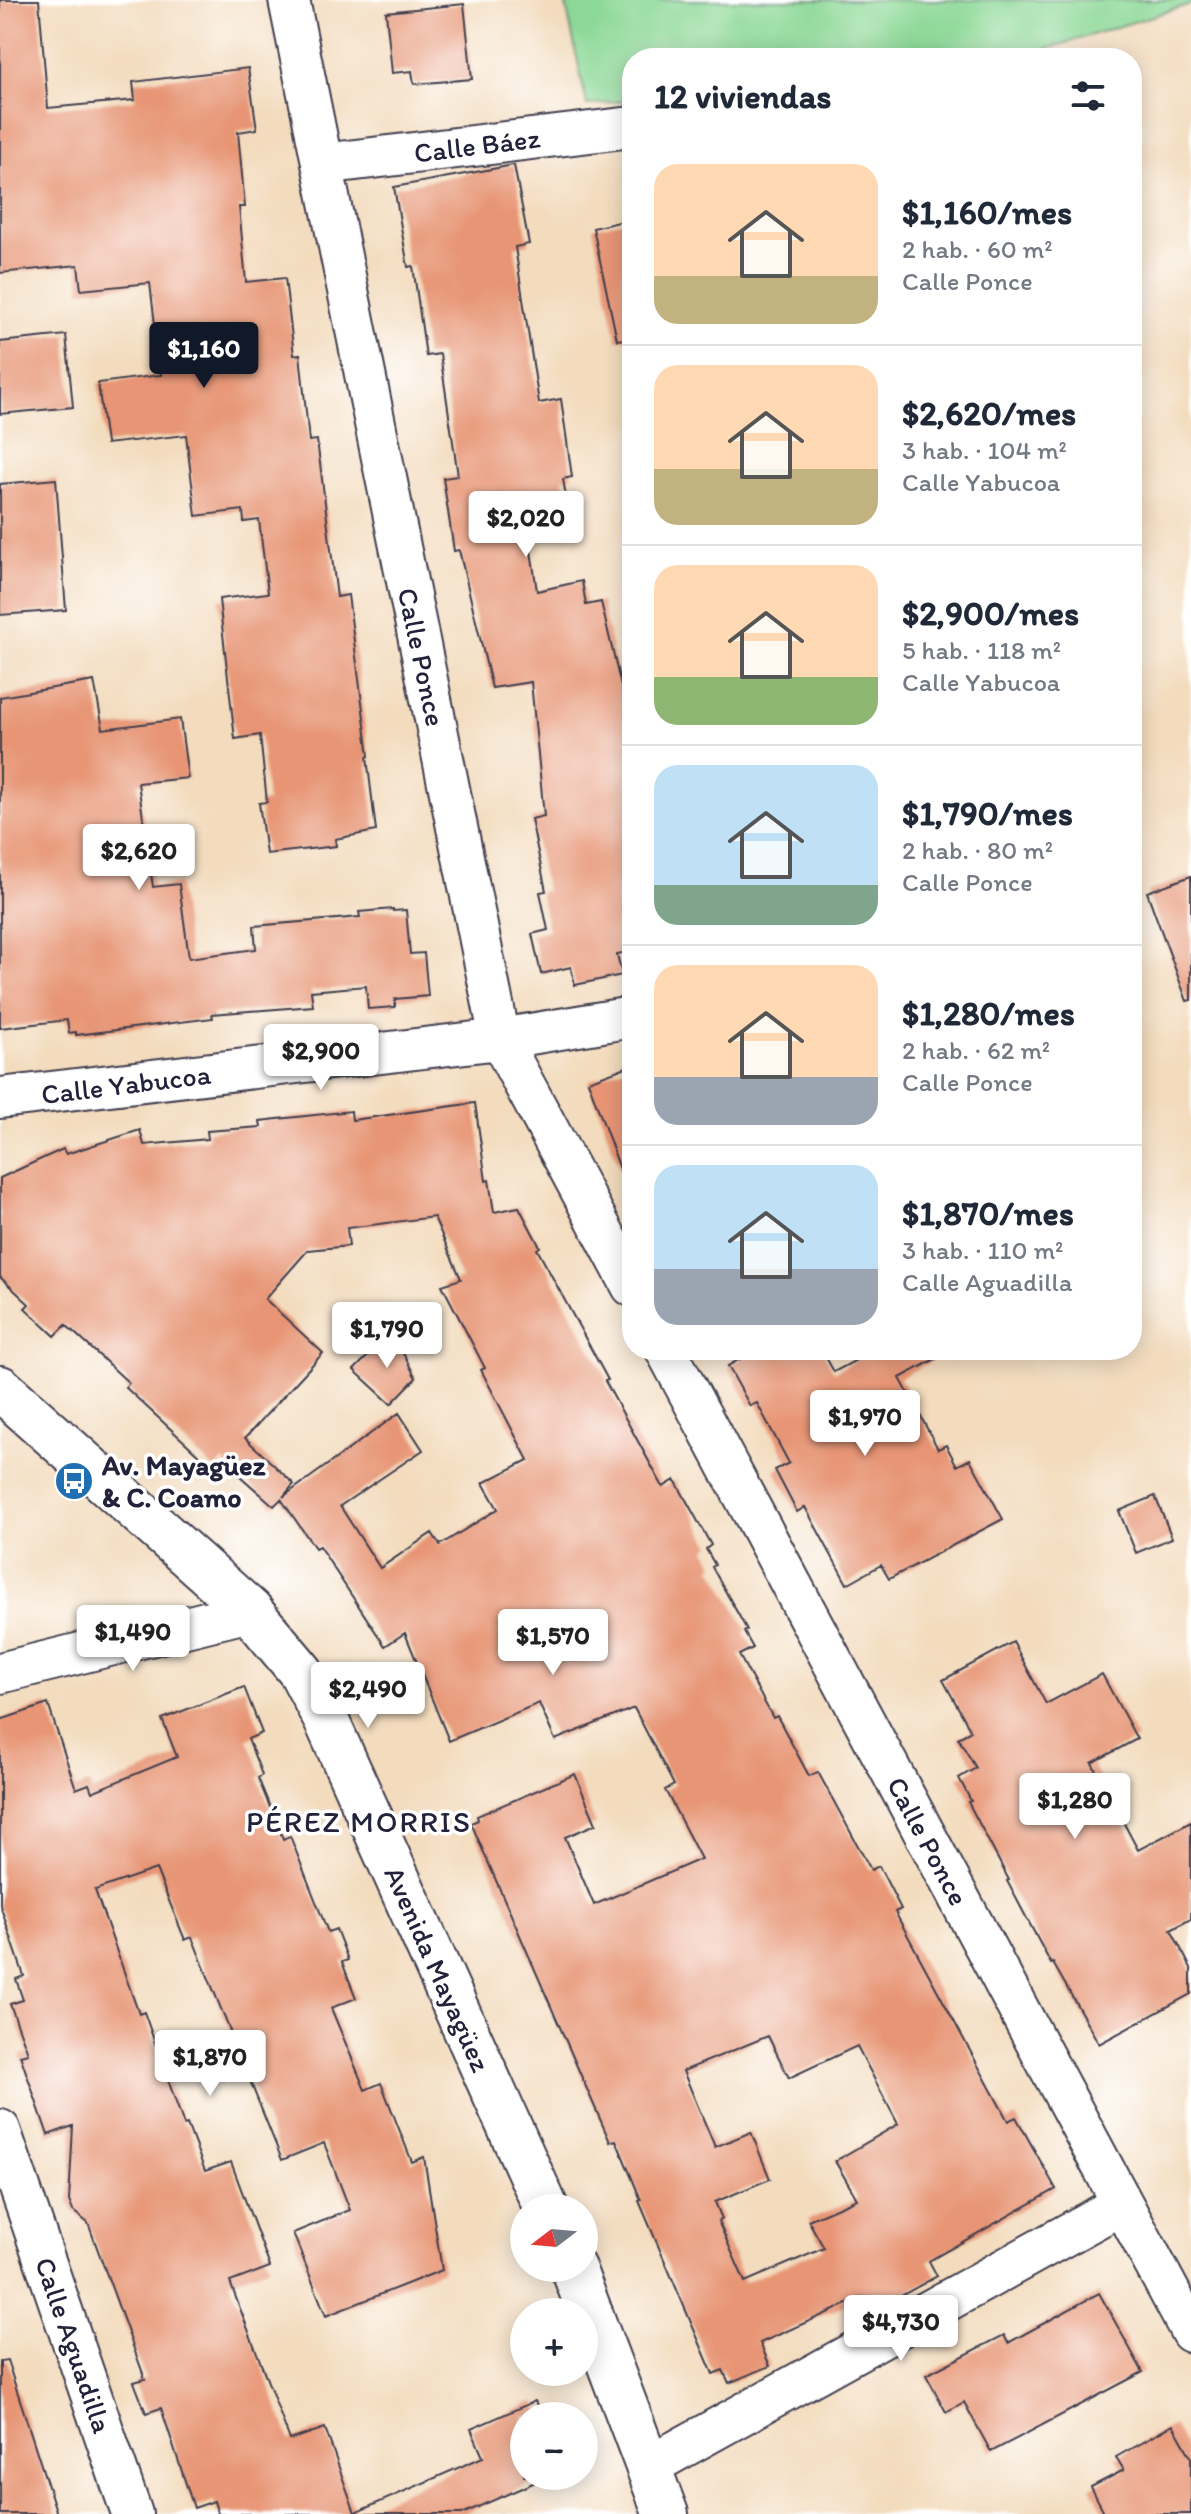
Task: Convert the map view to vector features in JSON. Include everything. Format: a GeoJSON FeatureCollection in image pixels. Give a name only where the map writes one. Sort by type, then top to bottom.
{"type":"FeatureCollection","features":[{"type":"Feature","properties":{"kind":"street","name":"Calle Ponce"},"geometry":{"type":"LineString","coordinates":[[289,0],[500,1039],[622,1267]]}},
{"type":"Feature","properties":{"kind":"street","name":"Calle Báez"},"geometry":{"type":"LineString","coordinates":[[322,164],[622,128]]}},
{"type":"Feature","properties":{"kind":"street","name":"Calle Yabucoa"},"geometry":{"type":"LineString","coordinates":[[0,1098],[500,1039],[622,1019]]}},
{"type":"Feature","properties":{"kind":"street","name":"Calle Ponce"},"geometry":{"type":"LineString","coordinates":[[671,1360],[1191,2332]]}},
{"type":"Feature","properties":{"kind":"street","name":"Avenida Mayagüez"},"geometry":{"type":"LineString","coordinates":[[0,1388],[250,1611],[301,1672],[328,1724],[540,2194]]}},
{"type":"Feature","properties":{"kind":"street"},"geometry":{"type":"LineString","coordinates":[[0,1673],[250,1611]]}},
{"type":"Feature","properties":{"kind":"street","name":"Calle Aguadilla"},"geometry":{"type":"LineString","coordinates":[[0,2130],[132,2514]]}},
{"type":"Feature","properties":{"kind":"street"},"geometry":{"type":"LineString","coordinates":[[649,2466],[1122,2204]]}},
{"type":"Feature","properties":{"kind":"street"},"geometry":{"type":"LineString","coordinates":[[578,2282],[666,2514]]}},
{"type":"Feature","properties":{"kind":"green space"},"geometry":{"type":"Polygon","coordinates":[[[565,0],[1191,0],[1191,4],[1050,48],[622,48],[622,101],[587,105],[565,0]]]}},
{"type":"Feature","properties":{"kind":"building"},"geometry":{"type":"Polygon","coordinates":[[[0,0],[39,0],[48,108],[135,100],[133,82],[248,68],[257,129],[238,132],[245,207],[239,207],[246,282],[285,278],[294,355],[300,354],[309,441],[317,440],[337,597],[348,595],[376,831],[335,839],[336,846],[266,854],[259,803],[267,802],[260,735],[235,739],[219,599],[268,593],[259,520],[244,522],[243,510],[196,516],[186,435],[106,444],[98,383],[161,375],[150,283],[81,290],[78,265],[0,273],[0,0]]]}},
{"type":"Feature","properties":{"kind":"building"},"geometry":{"type":"Polygon","coordinates":[[[464,4],[472,79],[414,84],[412,71],[392,73],[386,12],[464,4]]]}},
{"type":"Feature","properties":{"kind":"building"},"geometry":{"type":"Polygon","coordinates":[[[514,165],[529,244],[515,247],[539,403],[561,399],[572,477],[563,479],[567,503],[558,504],[559,511],[526,517],[537,591],[582,581],[586,605],[601,602],[622,690],[622,953],[617,954],[622,975],[575,985],[571,967],[541,974],[532,934],[548,930],[540,892],[546,891],[531,819],[544,816],[531,682],[492,688],[459,550],[454,551],[443,478],[458,476],[440,354],[426,356],[413,266],[408,267],[394,187],[514,165]]]}},
{"type":"Feature","properties":{"kind":"building"},"geometry":{"type":"Polygon","coordinates":[[[622,221],[622,339],[617,340],[593,228],[622,221]]]}},
{"type":"Feature","properties":{"kind":"building"},"geometry":{"type":"Polygon","coordinates":[[[66,335],[73,407],[0,414],[0,342],[66,335]]]}},
{"type":"Feature","properties":{"kind":"building"},"geometry":{"type":"Polygon","coordinates":[[[56,479],[66,610],[0,615],[0,484],[56,479]]]}},
{"type":"Feature","properties":{"kind":"building"},"geometry":{"type":"Polygon","coordinates":[[[94,681],[103,729],[180,719],[188,778],[138,783],[153,887],[179,884],[189,958],[256,949],[254,926],[360,917],[359,912],[406,910],[410,954],[424,953],[428,996],[395,999],[395,1007],[368,1009],[366,986],[311,991],[313,1006],[212,1014],[213,1018],[76,1035],[76,1032],[69,1033],[67,1020],[0,1028],[0,697],[94,681]]]}},
{"type":"Feature","properties":{"kind":"building"},"geometry":{"type":"Polygon","coordinates":[[[1191,876],[1191,1000],[1187,1001],[1147,892],[1191,876]]]}},
{"type":"Feature","properties":{"kind":"building"},"geometry":{"type":"Polygon","coordinates":[[[622,1069],[622,1174],[588,1081],[622,1069]]]}},
{"type":"Feature","properties":{"kind":"building"},"geometry":{"type":"Polygon","coordinates":[[[475,1103],[486,1181],[489,1180],[494,1212],[519,1207],[540,1247],[537,1249],[663,1487],[675,1480],[711,1545],[706,1549],[715,1565],[712,1567],[747,1630],[744,1632],[753,1648],[739,1655],[773,1718],[777,1716],[809,1776],[818,1772],[871,1870],[879,1866],[901,1909],[895,1912],[1008,2121],[1016,2117],[1056,2189],[929,2261],[937,2276],[872,2312],[863,2297],[760,2343],[770,2366],[729,2383],[723,2370],[713,2374],[616,2140],[610,2142],[471,1823],[478,1820],[477,1816],[575,1774],[596,1824],[565,1837],[594,1905],[701,1859],[665,1790],[674,1785],[634,1708],[555,1740],[539,1703],[449,1741],[405,1633],[385,1646],[319,1546],[315,1548],[281,1499],[274,1506],[223,1461],[215,1470],[125,1387],[129,1383],[66,1325],[55,1336],[25,1308],[29,1304],[0,1277],[0,1178],[63,1149],[66,1154],[140,1130],[144,1145],[208,1139],[207,1131],[261,1127],[260,1121],[351,1111],[352,1120],[475,1103]],[[434,1217],[347,1228],[349,1246],[308,1250],[265,1299],[323,1353],[245,1438],[294,1484],[283,1497],[399,1413],[423,1450],[340,1506],[380,1568],[432,1533],[440,1545],[498,1509],[483,1483],[528,1460],[481,1370],[485,1368],[442,1285],[461,1279],[434,1217]],[[768,2036],[683,2071],[715,2147],[751,2132],[770,2179],[715,2202],[722,2219],[718,2221],[745,2282],[824,2248],[808,2220],[857,2199],[835,2161],[898,2124],[857,2046],[789,2078],[768,2036]]]}},
{"type":"Feature","properties":{"kind":"building"},"geometry":{"type":"Polygon","coordinates":[[[392,1332],[416,1378],[391,1404],[354,1370],[392,1332]]]}},
{"type":"Feature","properties":{"kind":"building"},"geometry":{"type":"Polygon","coordinates":[[[738,1360],[827,1360],[834,1372],[856,1360],[933,1360],[900,1378],[938,1449],[946,1445],[957,1466],[970,1459],[1003,1519],[889,1579],[881,1565],[847,1584],[805,1507],[797,1512],[775,1470],[789,1463],[757,1403],[750,1406],[728,1366],[738,1360]]]}},
{"type":"Feature","properties":{"kind":"building"},"geometry":{"type":"Polygon","coordinates":[[[1155,1496],[1172,1538],[1136,1553],[1119,1511],[1155,1496]]]}},
{"type":"Feature","properties":{"kind":"building"},"geometry":{"type":"Polygon","coordinates":[[[1013,1642],[1046,1704],[1102,1674],[1137,1739],[1092,1763],[1138,1850],[1191,1822],[1191,1919],[1171,1930],[1191,1968],[1191,1994],[1099,2044],[1051,1964],[1007,1881],[959,1778],[976,1768],[958,1738],[971,1731],[943,1680],[1013,1642]]]}},
{"type":"Feature","properties":{"kind":"building"},"geometry":{"type":"Polygon","coordinates":[[[244,1687],[262,1733],[248,1739],[262,1775],[258,1778],[283,1839],[290,1836],[328,1932],[336,1929],[348,1960],[342,1962],[356,1998],[331,2008],[365,2090],[381,2083],[412,2162],[424,2157],[442,2270],[326,2316],[293,2233],[350,2210],[324,2143],[282,2160],[192,1937],[185,1940],[156,1869],[95,1890],[139,2014],[144,2012],[184,2125],[187,2124],[205,2171],[231,2162],[270,2267],[230,2282],[290,2440],[325,2428],[355,2513],[483,2457],[471,2429],[510,2412],[510,2490],[517,2490],[462,2514],[218,2514],[214,2501],[194,2508],[161,2408],[146,2413],[134,2382],[145,2379],[88,2223],[73,2211],[69,2201],[73,2126],[48,2135],[20,2055],[28,2053],[10,2004],[23,2000],[16,1979],[24,1976],[0,1905],[0,1720],[48,1704],[76,1789],[89,1784],[92,1792],[177,1757],[162,1719],[244,1687]]]}},
{"type":"Feature","properties":{"kind":"building"},"geometry":{"type":"Polygon","coordinates":[[[1099,2293],[1143,2372],[991,2452],[964,2402],[946,2412],[926,2375],[1004,2335],[1008,2343],[1099,2293]]]}},
{"type":"Feature","properties":{"kind":"building"},"geometry":{"type":"Polygon","coordinates":[[[7,2360],[57,2514],[0,2514],[0,2361],[7,2360]]]}},
{"type":"Feature","properties":{"kind":"building"},"geometry":{"type":"Polygon","coordinates":[[[1173,2425],[1191,2457],[1191,2514],[1105,2514],[1091,2487],[1124,2470],[1116,2457],[1173,2425]]]}},
{"type":"Feature","properties":{"kind":"place","name":"Av. Mayagüez & C. Coamo"},"geometry":{"type":"Point","coordinates":[74,1481]}},
{"type":"Feature","properties":{"kind":"district","name":"PÉREZ MORRIS"},"geometry":{"type":"Point","coordinates":[359,1821]}}]}
